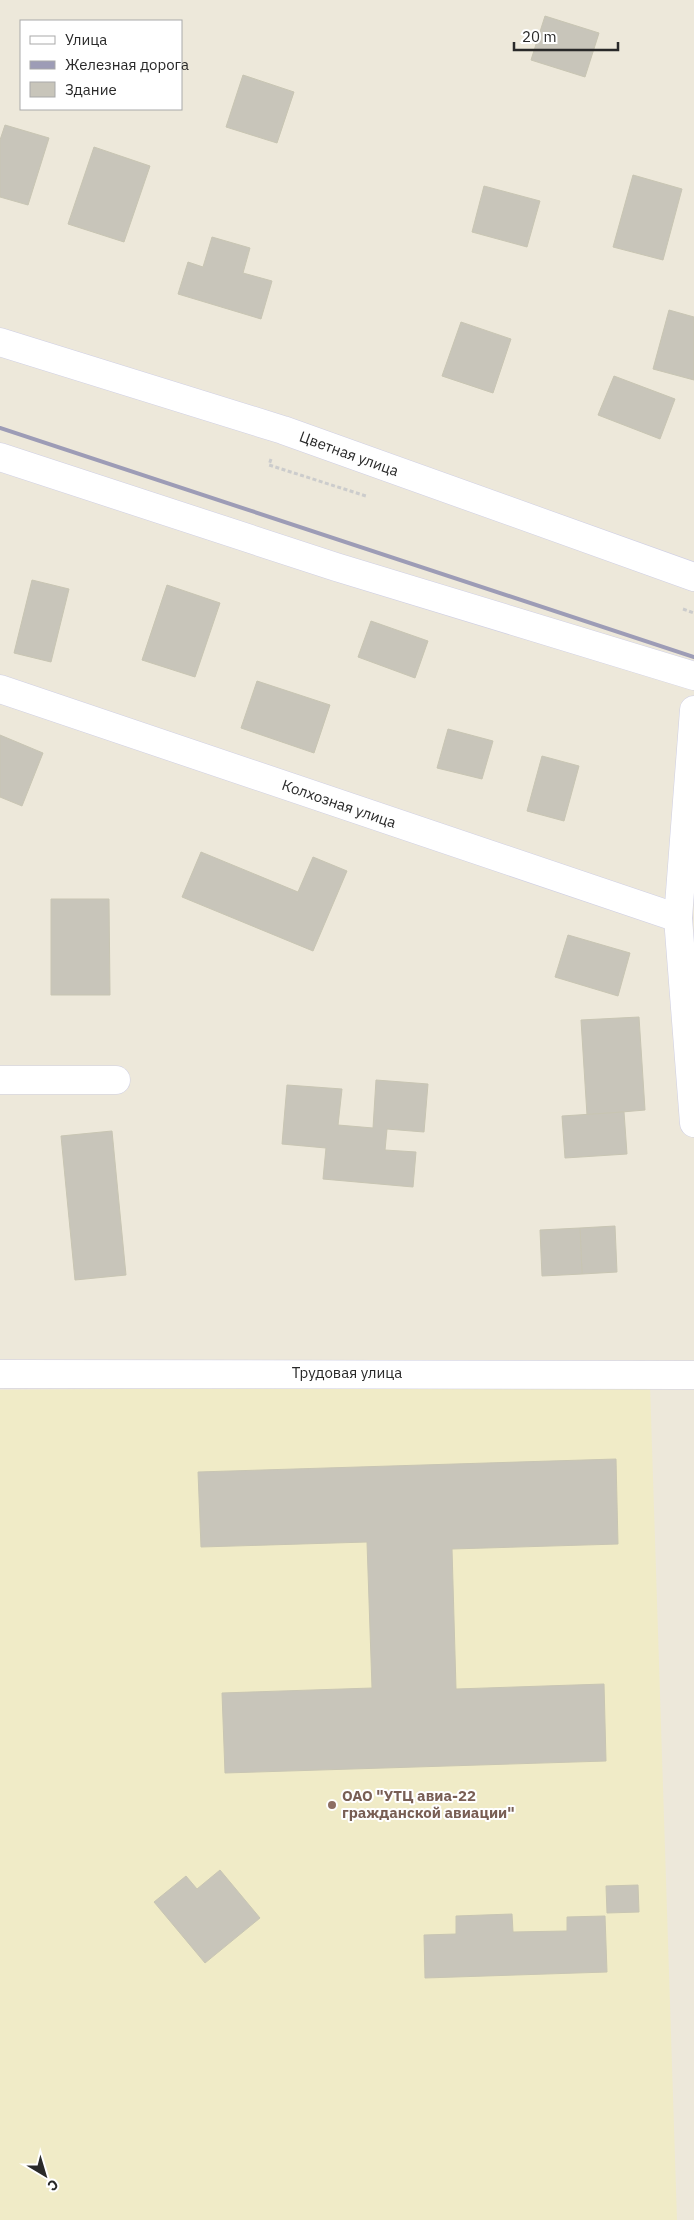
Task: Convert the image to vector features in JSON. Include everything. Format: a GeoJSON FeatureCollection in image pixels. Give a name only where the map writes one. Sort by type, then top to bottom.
{"type":"FeatureCollection","features":[{"type":"Feature","properties":{"kind":"street","name":"Цветная улица"},"geometry":{"type":"LineString","coordinates":[[0,342],[283,430],[694,577]]}},
{"type":"Feature","properties":{"kind":"street"},"geometry":{"type":"LineString","coordinates":[[0,457],[336,567],[694,676]]}},
{"type":"Feature","properties":{"kind":"street","name":"Колхозная улица"},"geometry":{"type":"LineString","coordinates":[[0,689],[678,918]]}},
{"type":"Feature","properties":{"kind":"street"},"geometry":{"type":"LineString","coordinates":[[694,710],[678,918],[694,1123]]}},
{"type":"Feature","properties":{"kind":"street"},"geometry":{"type":"LineString","coordinates":[[0,1080],[116,1080]]}},
{"type":"Feature","properties":{"kind":"street","name":"Трудовая улица"},"geometry":{"type":"LineString","coordinates":[[0,1374],[694,1375]]}},
{"type":"Feature","properties":{"kind":"shaded area","name":"ОАО \"УТЦ авиа-22 гражданской авиации\""},"geometry":{"type":"Polygon","coordinates":[[[650,1385],[677,2220],[0,2220],[0,1390],[650,1385]]]}},
{"type":"Feature","properties":{"kind":"building"},"geometry":{"type":"Polygon","coordinates":[[[545,16],[599,33],[585,77],[531,60],[545,16]]]}},
{"type":"Feature","properties":{"kind":"building"},"geometry":{"type":"Polygon","coordinates":[[[243,75],[294,92],[277,143],[226,127],[243,75]]]}},
{"type":"Feature","properties":{"kind":"building"},"geometry":{"type":"Polygon","coordinates":[[[5,125],[49,138],[28,205],[0,197],[0,140],[5,125]]]}},
{"type":"Feature","properties":{"kind":"building"},"geometry":{"type":"Polygon","coordinates":[[[94,147],[150,166],[124,242],[68,224],[94,147]]]}},
{"type":"Feature","properties":{"kind":"building"},"geometry":{"type":"Polygon","coordinates":[[[633,175],[682,189],[663,260],[613,247],[633,175]]]}},
{"type":"Feature","properties":{"kind":"building"},"geometry":{"type":"Polygon","coordinates":[[[484,186],[540,201],[527,247],[472,232],[484,186]]]}},
{"type":"Feature","properties":{"kind":"building"},"geometry":{"type":"Polygon","coordinates":[[[212,237],[250,248],[243,273],[272,281],[261,319],[178,294],[188,262],[203,267],[212,237]]]}},
{"type":"Feature","properties":{"kind":"building"},"geometry":{"type":"Polygon","coordinates":[[[669,310],[694,317],[694,380],[653,369],[669,310]]]}},
{"type":"Feature","properties":{"kind":"building"},"geometry":{"type":"Polygon","coordinates":[[[461,322],[511,339],[493,393],[442,376],[461,322]]]}},
{"type":"Feature","properties":{"kind":"building"},"geometry":{"type":"Polygon","coordinates":[[[614,376],[675,399],[660,439],[598,415],[614,376]]]}},
{"type":"Feature","properties":{"kind":"building"},"geometry":{"type":"Polygon","coordinates":[[[32,580],[69,589],[51,662],[14,653],[32,580]]]}},
{"type":"Feature","properties":{"kind":"building"},"geometry":{"type":"Polygon","coordinates":[[[167,585],[220,603],[195,677],[142,660],[167,585]]]}},
{"type":"Feature","properties":{"kind":"building"},"geometry":{"type":"Polygon","coordinates":[[[371,621],[428,641],[415,678],[358,657],[371,621]]]}},
{"type":"Feature","properties":{"kind":"building"},"geometry":{"type":"Polygon","coordinates":[[[257,681],[330,705],[314,753],[241,728],[257,681]]]}},
{"type":"Feature","properties":{"kind":"building"},"geometry":{"type":"Polygon","coordinates":[[[448,729],[493,741],[482,779],[437,768],[448,729]]]}},
{"type":"Feature","properties":{"kind":"building"},"geometry":{"type":"Polygon","coordinates":[[[0,735],[43,753],[22,806],[0,797],[0,735]]]}},
{"type":"Feature","properties":{"kind":"building"},"geometry":{"type":"Polygon","coordinates":[[[542,756],[579,766],[564,821],[527,811],[542,756]]]}},
{"type":"Feature","properties":{"kind":"building"},"geometry":{"type":"Polygon","coordinates":[[[201,852],[298,892],[313,857],[347,871],[313,951],[182,897],[201,852]]]}},
{"type":"Feature","properties":{"kind":"building"},"geometry":{"type":"Polygon","coordinates":[[[51,899],[109,899],[110,995],[51,995],[51,899]]]}},
{"type":"Feature","properties":{"kind":"building"},"geometry":{"type":"Polygon","coordinates":[[[568,935],[630,953],[618,996],[555,977],[568,935]]]}},
{"type":"Feature","properties":{"kind":"building"},"geometry":{"type":"Polygon","coordinates":[[[639,1017],[645,1110],[587,1115],[581,1020],[639,1017]]]}},
{"type":"Feature","properties":{"kind":"building"},"geometry":{"type":"Polygon","coordinates":[[[376,1080],[428,1084],[424,1132],[387,1129],[385,1150],[416,1152],[413,1187],[323,1179],[326,1148],[282,1144],[287,1085],[342,1089],[338,1125],[373,1128],[376,1080]]]}},
{"type":"Feature","properties":{"kind":"building"},"geometry":{"type":"Polygon","coordinates":[[[624,1112],[627,1154],[565,1158],[562,1116],[624,1112]]]}},
{"type":"Feature","properties":{"kind":"building"},"geometry":{"type":"Polygon","coordinates":[[[112,1131],[126,1275],[75,1280],[61,1136],[112,1131]]]}},
{"type":"Feature","properties":{"kind":"building"},"geometry":{"type":"Polygon","coordinates":[[[615,1226],[617,1272],[582,1274],[580,1228],[615,1226]]]}},
{"type":"Feature","properties":{"kind":"building"},"geometry":{"type":"Polygon","coordinates":[[[580,1228],[582,1274],[542,1276],[540,1230],[580,1228]]]}},
{"type":"Feature","properties":{"kind":"building"},"geometry":{"type":"Polygon","coordinates":[[[616,1459],[618,1544],[452,1549],[456,1689],[604,1684],[606,1761],[225,1773],[222,1693],[372,1688],[367,1542],[201,1547],[198,1472],[616,1459]]]}},
{"type":"Feature","properties":{"kind":"building"},"geometry":{"type":"Polygon","coordinates":[[[220,1870],[260,1918],[205,1963],[154,1902],[186,1876],[197,1889],[220,1870]]]}},
{"type":"Feature","properties":{"kind":"building"},"geometry":{"type":"Polygon","coordinates":[[[638,1885],[639,1912],[607,1913],[606,1886],[638,1885]]]}},
{"type":"Feature","properties":{"kind":"building"},"geometry":{"type":"Polygon","coordinates":[[[512,1914],[513,1932],[567,1931],[567,1917],[605,1916],[607,1972],[425,1978],[424,1935],[456,1934],[456,1916],[512,1914]]]}},
{"type":"Feature","properties":{"kind":"railway"},"geometry":{"type":"LineString","coordinates":[[0,428],[694,657]]}},
{"type":"Feature","properties":{"kind":"place","name":"ОАО \"УТЦ авиа-22 гражданской авиации\""},"geometry":{"type":"Point","coordinates":[332,1805]}}]}
